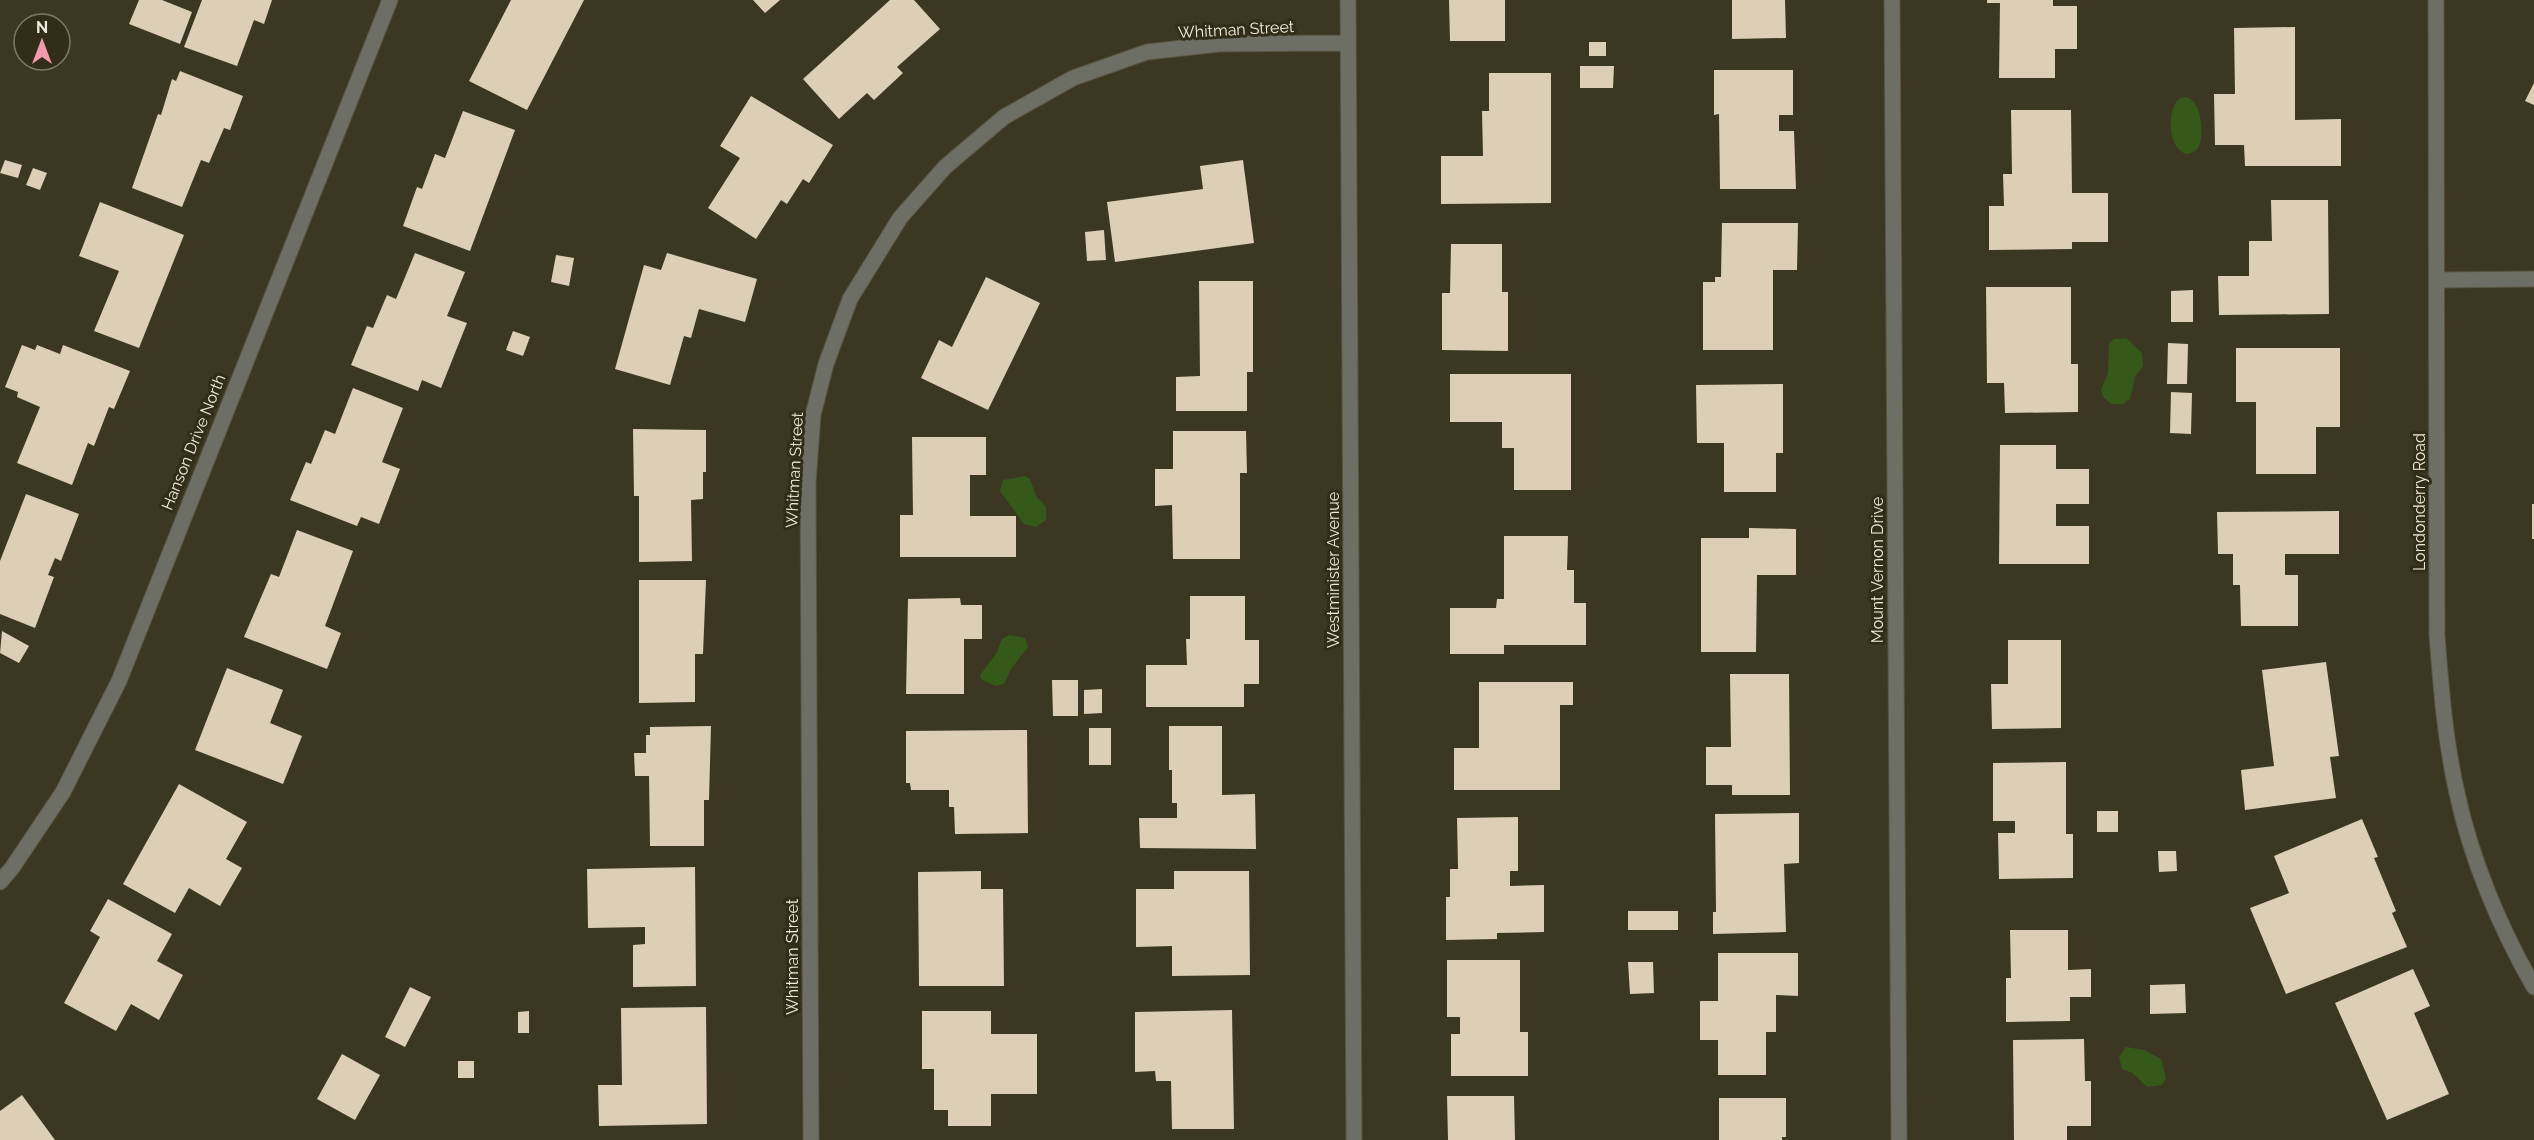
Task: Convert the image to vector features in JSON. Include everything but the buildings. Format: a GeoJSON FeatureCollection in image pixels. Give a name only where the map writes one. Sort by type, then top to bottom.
{"type":"FeatureCollection","features":[{"type":"Feature","properties":{"kind":"street","name":"Hanson Drive North"},"geometry":{"type":"LineString","coordinates":[[0,882],[12,868],[63,792],[119,681],[390,0]]}},
{"type":"Feature","properties":{"kind":"street","name":"Westminister Avenue"},"geometry":{"type":"LineString","coordinates":[[1348,0],[1354,1140]]}},
{"type":"Feature","properties":{"kind":"street","name":"Mount Vernon Drive"},"geometry":{"type":"LineString","coordinates":[[1892,0],[1899,1140]]}},
{"type":"Feature","properties":{"kind":"street","name":"Londonderry Road"},"geometry":{"type":"LineString","coordinates":[[2436,0],[2437,634],[2443,715],[2457,794],[2480,870],[2522,966],[2534,987]]}},
{"type":"Feature","properties":{"kind":"street","name":"Whitman Street"},"geometry":{"type":"LineString","coordinates":[[811,1140],[808,482],[813,415],[826,364],[850,299],[900,218],[945,167],[1004,117],[1073,78],[1147,52],[1220,44],[1348,43]]}},
{"type":"Feature","properties":{"kind":"street"},"geometry":{"type":"LineString","coordinates":[[2438,280],[2534,279]]}},
{"type":"Feature","properties":{"kind":"shaded area"},"geometry":{"type":"Polygon","coordinates":[[[2186,97],[2195,105],[2201,126],[2199,146],[2187,154],[2176,145],[2171,130],[2172,112],[2175,105],[2179,99],[2186,97]]]}},
{"type":"Feature","properties":{"kind":"shaded area"},"geometry":{"type":"Polygon","coordinates":[[[2126,338],[2142,353],[2143,366],[2135,377],[2130,399],[2123,404],[2112,404],[2104,398],[2101,390],[2108,373],[2109,344],[2114,339],[2126,338]]]}},
{"type":"Feature","properties":{"kind":"shaded area"},"geometry":{"type":"Polygon","coordinates":[[[1025,476],[1030,479],[1036,496],[1046,507],[1046,520],[1036,527],[1024,524],[1000,491],[1003,480],[1025,476]]]}},
{"type":"Feature","properties":{"kind":"shaded area"},"geometry":{"type":"Polygon","coordinates":[[[1009,635],[1025,638],[1028,647],[1011,669],[1004,684],[996,686],[982,680],[980,675],[996,654],[1002,639],[1009,635]]]}},
{"type":"Feature","properties":{"kind":"shaded area"},"geometry":{"type":"Polygon","coordinates":[[[2126,1047],[2144,1050],[2161,1059],[2166,1078],[2162,1085],[2147,1087],[2133,1073],[2122,1069],[2119,1057],[2126,1047]]]}}]}
